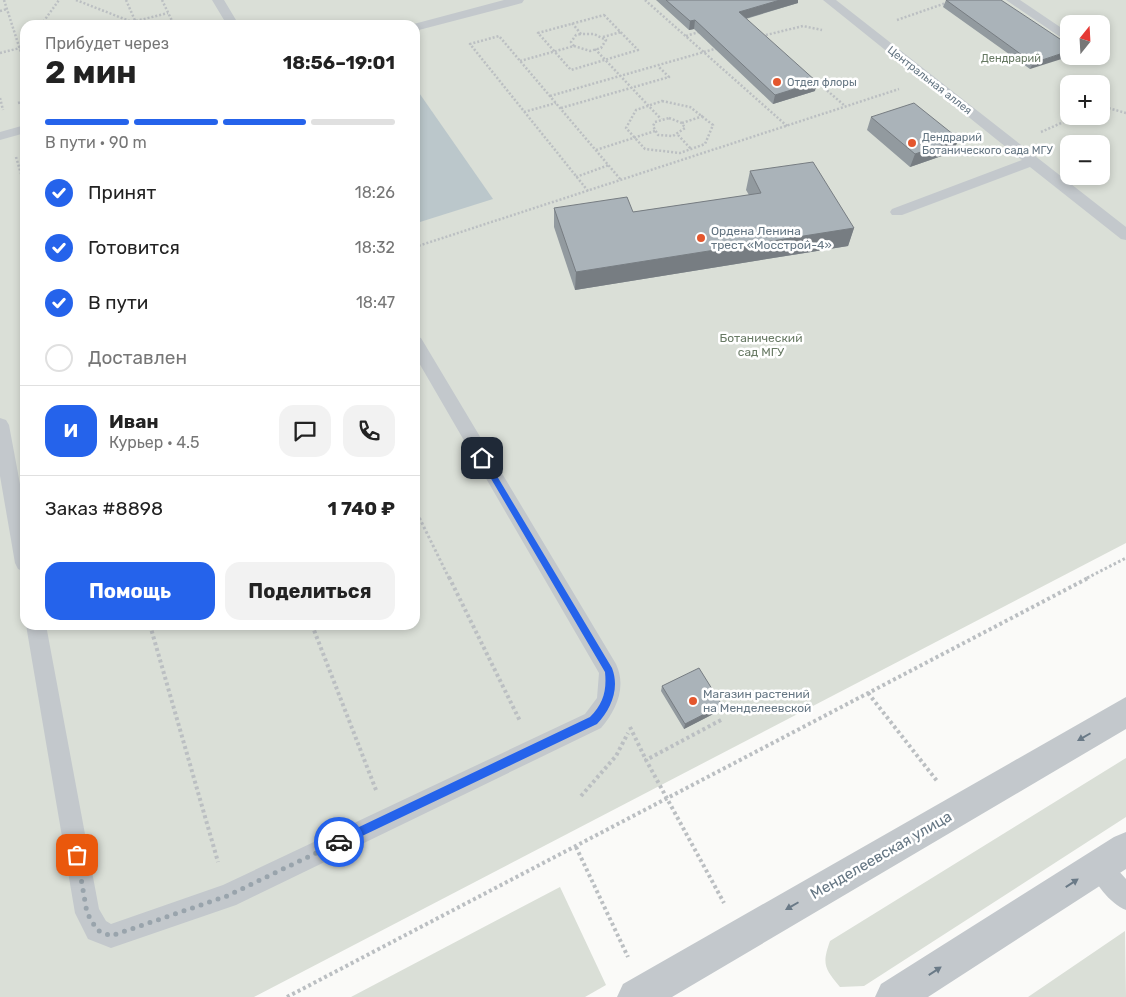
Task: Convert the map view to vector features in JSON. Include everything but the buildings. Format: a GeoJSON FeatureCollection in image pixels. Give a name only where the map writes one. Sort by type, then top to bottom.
{"type":"FeatureCollection","features":[{"type":"Feature","properties":{"kind":"street","name":"Менделеевская улица"},"geometry":{"type":"LineString","coordinates":[[636,997],[1126,712]]}},
{"type":"Feature","properties":{"kind":"street"},"geometry":{"type":"LineString","coordinates":[[894,997],[1113,858]]}},
{"type":"Feature","properties":{"kind":"lane"},"geometry":{"type":"LineString","coordinates":[[218,0],[230,20]]}},
{"type":"Feature","properties":{"kind":"lane"},"geometry":{"type":"LineString","coordinates":[[420,26],[518,0]]}},
{"type":"Feature","properties":{"kind":"lane","name":"Центральная аллея"},"geometry":{"type":"LineString","coordinates":[[829,0],[1126,235]]}},
{"type":"Feature","properties":{"kind":"lane"},"geometry":{"type":"LineString","coordinates":[[1012,0],[1060,33]]}},
{"type":"Feature","properties":{"kind":"lane"},"geometry":{"type":"LineString","coordinates":[[0,136],[20,130]]}},
{"type":"Feature","properties":{"kind":"lane"},"geometry":{"type":"LineString","coordinates":[[897,212],[1032,161]]}},
{"type":"Feature","properties":{"kind":"lane"},"geometry":{"type":"LineString","coordinates":[[37,630],[87,913],[97,930],[111,936],[227,896],[593,721],[602,712],[609,698],[611,683],[609,671],[420,350]]}},
{"type":"Feature","properties":{"kind":"lane"},"geometry":{"type":"LineString","coordinates":[[0,425],[20,535]]}},
{"type":"Feature","properties":{"kind":"lane"},"geometry":{"type":"LineString","coordinates":[[1113,858],[1126,898]]}},
{"type":"Feature","properties":{"kind":"path"},"geometry":{"type":"LineString","coordinates":[[0,53],[20,48],[4,0]]}},
{"type":"Feature","properties":{"kind":"path"},"geometry":{"type":"LineString","coordinates":[[45,20],[59,0]]}},
{"type":"Feature","properties":{"kind":"path"},"geometry":{"type":"LineString","coordinates":[[76,0],[131,20]]}},
{"type":"Feature","properties":{"kind":"path"},"geometry":{"type":"LineString","coordinates":[[126,0],[134,20]]}},
{"type":"Feature","properties":{"kind":"path"},"geometry":{"type":"LineString","coordinates":[[162,0],[172,20]]}},
{"type":"Feature","properties":{"kind":"path"},"geometry":{"type":"LineString","coordinates":[[645,0],[787,126]]}},
{"type":"Feature","properties":{"kind":"path"},"geometry":{"type":"LineString","coordinates":[[0,11],[7,9]]}},
{"type":"Feature","properties":{"kind":"path"},"geometry":{"type":"LineString","coordinates":[[138,20],[168,13]]}},
{"type":"Feature","properties":{"kind":"path"},"geometry":{"type":"LineString","coordinates":[[604,15],[621,32],[638,50],[571,70],[538,33],[604,15]]}},
{"type":"Feature","properties":{"kind":"path"},"geometry":{"type":"LineString","coordinates":[[572,23],[581,34]]}},
{"type":"Feature","properties":{"kind":"path"},"geometry":{"type":"LineString","coordinates":[[755,38],[803,26],[816,27],[826,32]]}},
{"type":"Feature","properties":{"kind":"path"},"geometry":{"type":"LineString","coordinates":[[757,30],[771,42]]}},
{"type":"Feature","properties":{"kind":"path"},"geometry":{"type":"LineString","coordinates":[[686,36],[702,31]]}},
{"type":"Feature","properties":{"kind":"path"},"geometry":{"type":"LineString","coordinates":[[520,61],[574,46],[590,51],[595,50],[601,48],[606,40],[586,32],[576,35],[571,42],[574,46]]}},
{"type":"Feature","properties":{"kind":"path"},"geometry":{"type":"LineString","coordinates":[[602,37],[621,32]]}},
{"type":"Feature","properties":{"kind":"path"},"geometry":{"type":"LineString","coordinates":[[588,191],[470,44],[499,36],[621,180]]}},
{"type":"Feature","properties":{"kind":"path"},"geometry":{"type":"LineString","coordinates":[[550,96],[721,47]]}},
{"type":"Feature","properties":{"kind":"path"},"geometry":{"type":"LineString","coordinates":[[595,50],[661,119]]}},
{"type":"Feature","properties":{"kind":"path"},"geometry":{"type":"LineString","coordinates":[[560,108],[669,77],[657,66]]}},
{"type":"Feature","properties":{"kind":"path"},"geometry":{"type":"LineString","coordinates":[[808,74],[845,106]]}},
{"type":"Feature","properties":{"kind":"path"},"geometry":{"type":"LineString","coordinates":[[420,245],[929,79]]}},
{"type":"Feature","properties":{"kind":"path"},"geometry":{"type":"LineString","coordinates":[[889,83],[904,96]]}},
{"type":"Feature","properties":{"kind":"path"},"geometry":{"type":"LineString","coordinates":[[662,101],[694,107],[713,125],[705,144],[680,152],[646,149],[626,128],[636,110],[649,106],[662,101]]}},
{"type":"Feature","properties":{"kind":"path"},"geometry":{"type":"LineString","coordinates":[[524,112],[556,103]]}},
{"type":"Feature","properties":{"kind":"path"},"geometry":{"type":"LineString","coordinates":[[1110,109],[1126,113]]}},
{"type":"Feature","properties":{"kind":"path"},"geometry":{"type":"LineString","coordinates":[[682,123],[704,116]]}},
{"type":"Feature","properties":{"kind":"path"},"geometry":{"type":"LineString","coordinates":[[661,119],[676,119],[682,123],[685,128],[678,135],[667,138],[655,131],[653,126],[655,122],[661,119]]}},
{"type":"Feature","properties":{"kind":"path"},"geometry":{"type":"LineString","coordinates":[[1011,145],[1060,123]]}},
{"type":"Feature","properties":{"kind":"path"},"geometry":{"type":"LineString","coordinates":[[596,150],[655,131]]}},
{"type":"Feature","properties":{"kind":"path"},"geometry":{"type":"LineString","coordinates":[[678,135],[691,149]]}},
{"type":"Feature","properties":{"kind":"path"},"geometry":{"type":"LineString","coordinates":[[954,137],[969,149]]}},
{"type":"Feature","properties":{"kind":"path"},"geometry":{"type":"LineString","coordinates":[[576,177],[609,166]]}},
{"type":"Feature","properties":{"kind":"path"},"geometry":{"type":"LineString","coordinates":[[420,519],[534,748]]}},
{"type":"Feature","properties":{"kind":"path"},"geometry":{"type":"LineString","coordinates":[[287,997],[1126,558]]}},
{"type":"Feature","properties":{"kind":"path"},"geometry":{"type":"LineString","coordinates":[[151,630],[227,896]]}},
{"type":"Feature","properties":{"kind":"path"},"geometry":{"type":"LineString","coordinates":[[314,630],[388,818]]}},
{"type":"Feature","properties":{"kind":"path"},"geometry":{"type":"LineString","coordinates":[[868,693],[959,809]]}},
{"type":"Feature","properties":{"kind":"path"},"geometry":{"type":"LineString","coordinates":[[717,910],[725,905],[646,760],[721,720]]}},
{"type":"Feature","properties":{"kind":"path"},"geometry":{"type":"LineString","coordinates":[[581,796],[616,756],[630,728]]}},
{"type":"Feature","properties":{"kind":"path"},"geometry":{"type":"LineString","coordinates":[[576,847],[627,958],[635,953]]}},
{"type":"Feature","properties":{"kind":"green space","name":"Ботанический сад МГУ"},"geometry":{"type":"Polygon","coordinates":[[[0,0],[1126,0],[1126,543],[254,997],[0,997],[0,0]]]}},
{"type":"Feature","properties":{"kind":"green space"},"geometry":{"type":"Polygon","coordinates":[[[1126,758],[1126,817],[864,986],[840,987],[835,981],[825,961],[830,941],[1126,758]]]}},
{"type":"Feature","properties":{"kind":"green space"},"geometry":{"type":"Polygon","coordinates":[[[560,887],[606,985],[585,997],[351,997],[560,887]]]}},
{"type":"Feature","properties":{"kind":"green space"},"geometry":{"type":"Polygon","coordinates":[[[1125,931],[1126,997],[1028,997],[1125,931]]]}},
{"type":"Feature","properties":{"kind":"shaded area"},"geometry":{"type":"Polygon","coordinates":[[[420,94],[493,199],[420,222],[420,94]]]}},
{"type":"Feature","properties":{"kind":"way so far"},"geometry":{"type":"LineString","coordinates":[[77,855],[87,913],[97,930],[111,936],[227,896],[339,842]]}},
{"type":"Feature","properties":{"kind":"place","name":"Отдел флоры"},"geometry":{"type":"Point","coordinates":[777,82]}},
{"type":"Feature","properties":{"kind":"place","name":"Дендрарий Ботанического сада МГУ"},"geometry":{"type":"Point","coordinates":[912,143]}},
{"type":"Feature","properties":{"kind":"place","name":"Ордена Ленина трест «Мосстрой-4»"},"geometry":{"type":"Point","coordinates":[701,238]}},
{"type":"Feature","properties":{"kind":"place","name":"Магазин растений на Менделеевской"},"geometry":{"type":"Point","coordinates":[693,701]}},
{"type":"Feature","properties":{"kind":"route"},"geometry":{"type":"LineString","coordinates":[[339,842],[593,721],[602,712],[609,698],[611,683],[609,671],[482,458]]}},
{"type":"Feature","properties":{"kind":"park label","name":"Дендрарий"},"geometry":{"type":"Point","coordinates":[1011,58]}}]}
